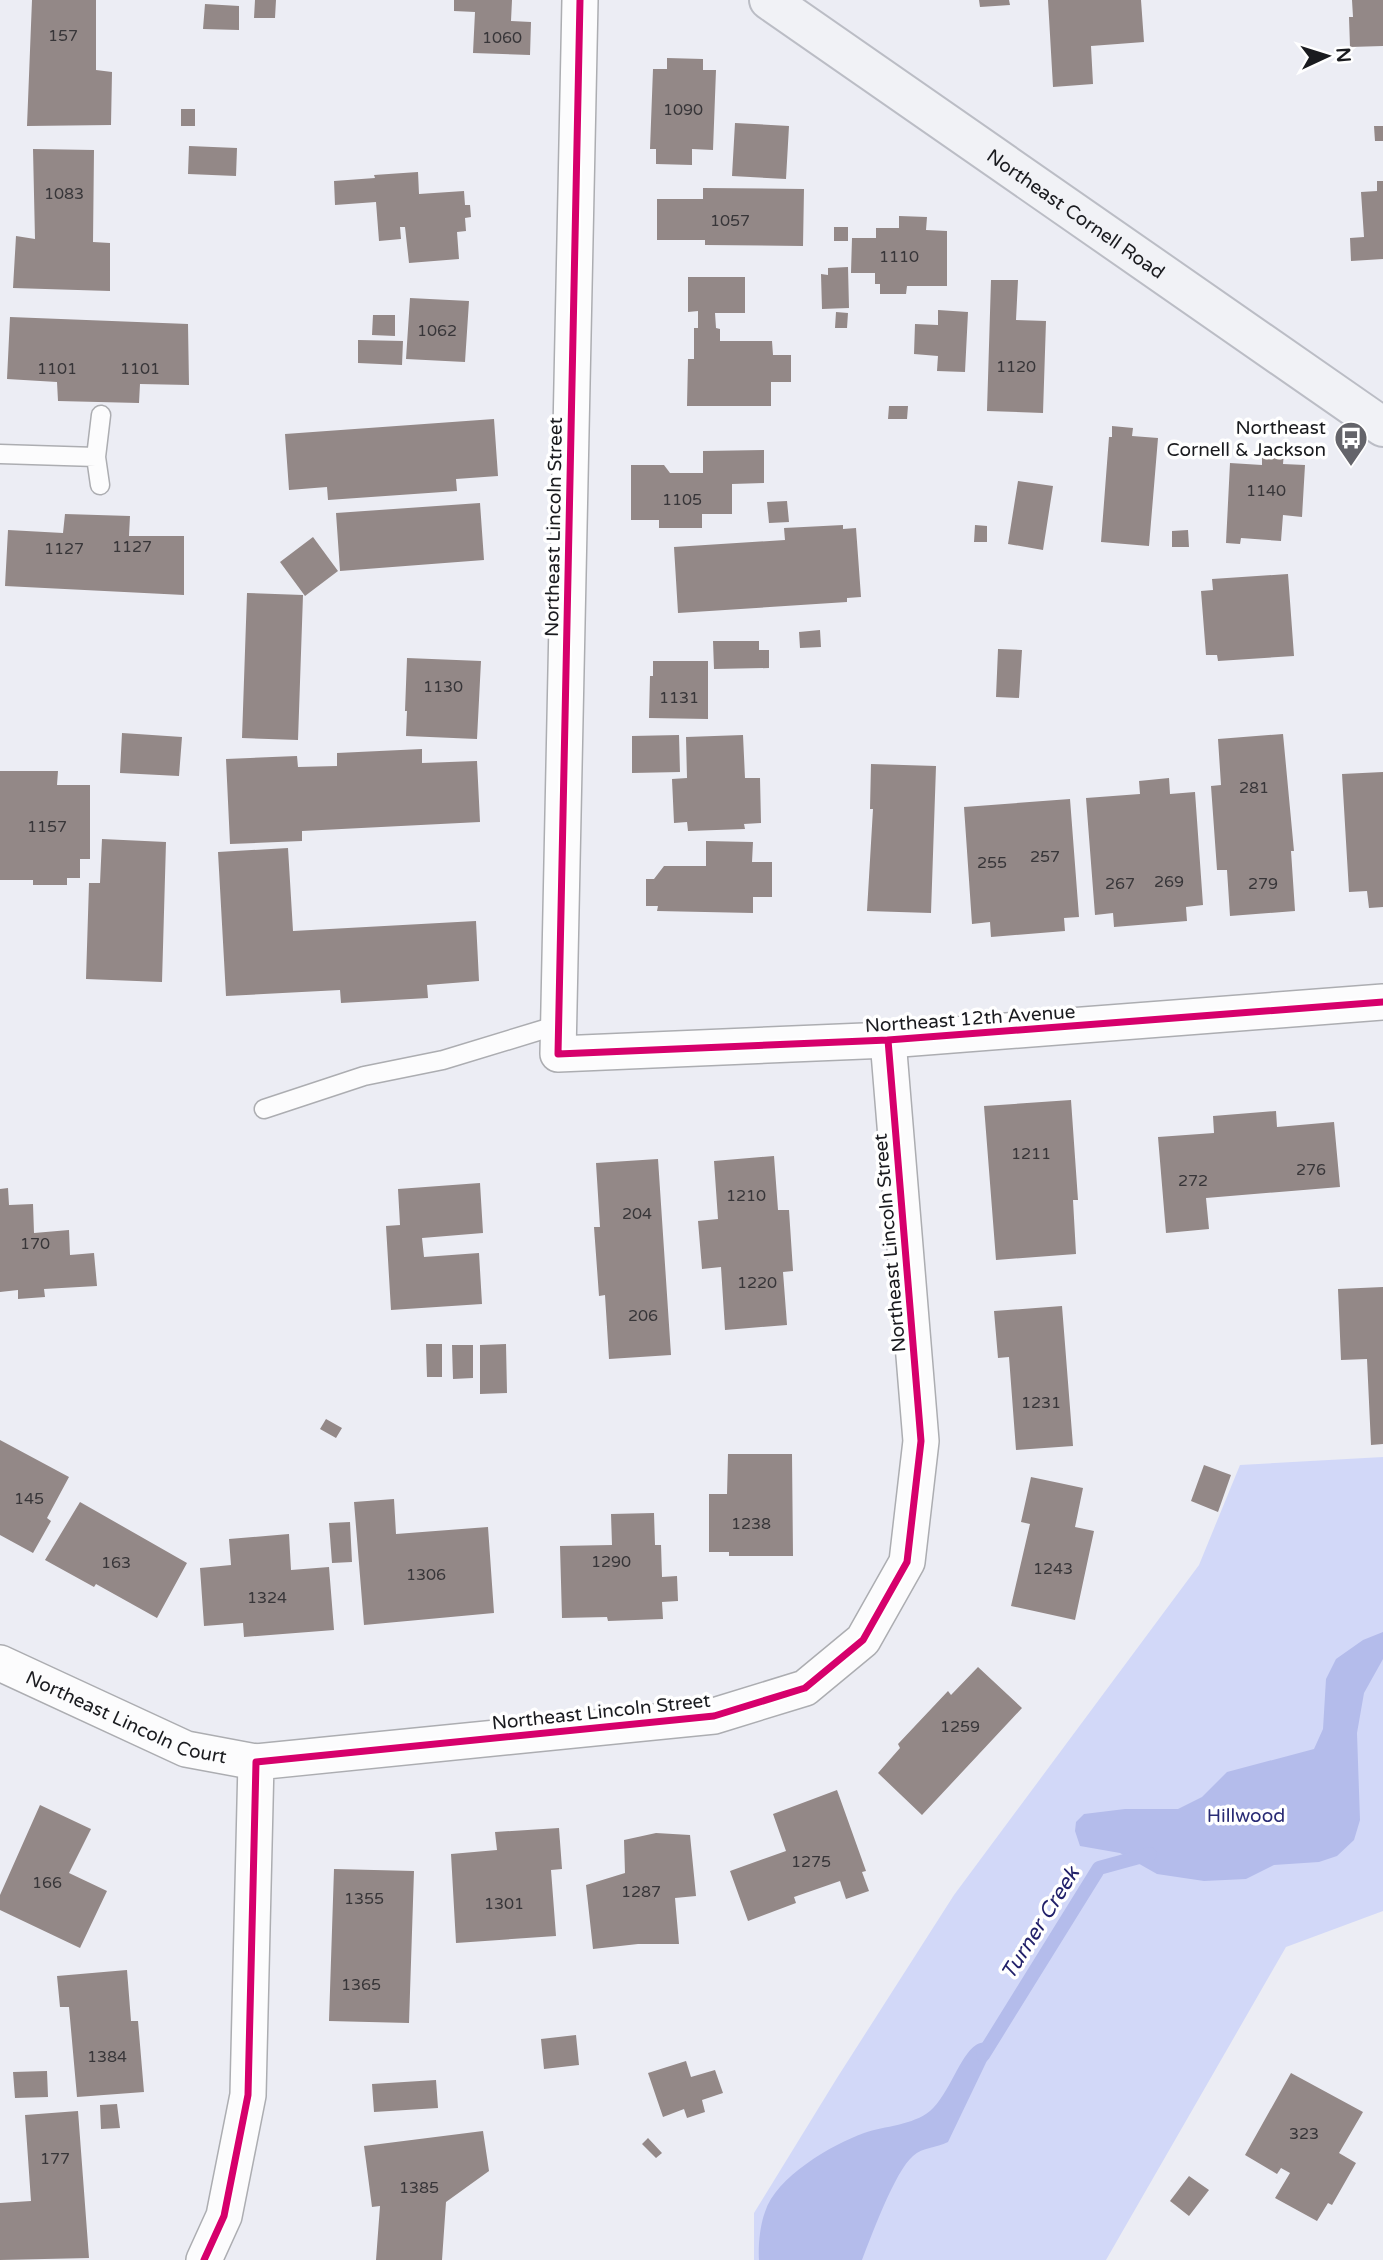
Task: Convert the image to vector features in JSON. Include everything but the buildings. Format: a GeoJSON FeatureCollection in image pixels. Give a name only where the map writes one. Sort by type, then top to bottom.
{"type":"FeatureCollection","features":[{"type":"Feature","properties":{"kind":"highway","name":"Northeast Cornell Road"},"geometry":{"type":"LineString","coordinates":[[769,0],[1383,427]]}},
{"type":"Feature","properties":{"kind":"street","name":"Northeast Lincoln Street"},"geometry":{"type":"LineString","coordinates":[[558,1040],[580,0]]}},
{"type":"Feature","properties":{"kind":"street","name":"Northeast 12th Avenue"},"geometry":{"type":"LineString","coordinates":[[558,1040],[888,1040],[1383,1002]]}},
{"type":"Feature","properties":{"kind":"street","name":"Northeast Lincoln Street"},"geometry":{"type":"LineString","coordinates":[[256,1762],[714,1716],[805,1688],[863,1640],[907,1562],[920,1441],[888,1040]]}},
{"type":"Feature","properties":{"kind":"street","name":"Northeast Lincoln Court"},"geometry":{"type":"LineString","coordinates":[[0,1663],[186,1749],[256,1762]]}},
{"type":"Feature","properties":{"kind":"street"},"geometry":{"type":"LineString","coordinates":[[204,2260],[223,2216],[248,2095],[256,1762]]}},
{"type":"Feature","properties":{"kind":"lane"},"geometry":{"type":"LineString","coordinates":[[100,485],[96,457],[101,415]]}},
{"type":"Feature","properties":{"kind":"lane"},"geometry":{"type":"LineString","coordinates":[[0,454],[96,457]]}},
{"type":"Feature","properties":{"kind":"lane"},"geometry":{"type":"LineString","coordinates":[[264,1109],[364,1076],[558,1040]]}},
{"type":"Feature","properties":{"kind":"green space","name":"Hillwood"},"geometry":{"type":"Polygon","coordinates":[[[1383,1457],[1383,1911],[1286,1947],[1106,2260],[754,2260],[754,2213],[954,1895],[1199,1565],[1240,1465],[1383,1457]]]}},
{"type":"Feature","properties":{"kind":"shaded area"},"geometry":{"type":"Polygon","coordinates":[[[1383,1632],[1383,1659],[1364,1693],[1357,1733],[1360,1820],[1354,1840],[1337,1856],[1319,1862],[1274,1865],[1246,1879],[1204,1881],[1157,1874],[1120,1853],[1080,1846],[1075,1831],[1076,1822],[1084,1814],[1125,1809],[1178,1809],[1202,1797],[1227,1772],[1314,1749],[1323,1729],[1326,1679],[1336,1659],[1363,1640],[1383,1632]]]}},
{"type":"Feature","properties":{"kind":"shaded area"},"geometry":{"type":"Polygon","coordinates":[[[992,2041],[994,2046],[948,2142],[921,2151],[906,2164],[884,2205],[862,2260],[759,2260],[765,2212],[771,2199],[792,2175],[821,2154],[851,2138],[923,2116],[937,2104],[970,2050],[978,2044],[992,2041]]]}},
{"type":"Feature","properties":{"kind":"waterway","name":"Turner Creek"},"geometry":{"type":"LineString","coordinates":[[983,2055],[1099,1868],[1150,1854]]}},
{"type":"Feature","properties":{"kind":"cycle path"},"geometry":{"type":"LineString","coordinates":[[580,0],[558,1054],[888,1040],[1383,1002]]}},
{"type":"Feature","properties":{"kind":"cycle path"},"geometry":{"type":"LineString","coordinates":[[204,2260],[224,2216],[248,2095],[256,1762],[714,1716],[805,1688],[863,1640],[907,1562],[921,1441],[888,1040]]}},
{"type":"Feature","properties":{"kind":"place","name":"Northeast Cornell & Jackson"},"geometry":{"type":"Point","coordinates":[1351,468]}}]}
